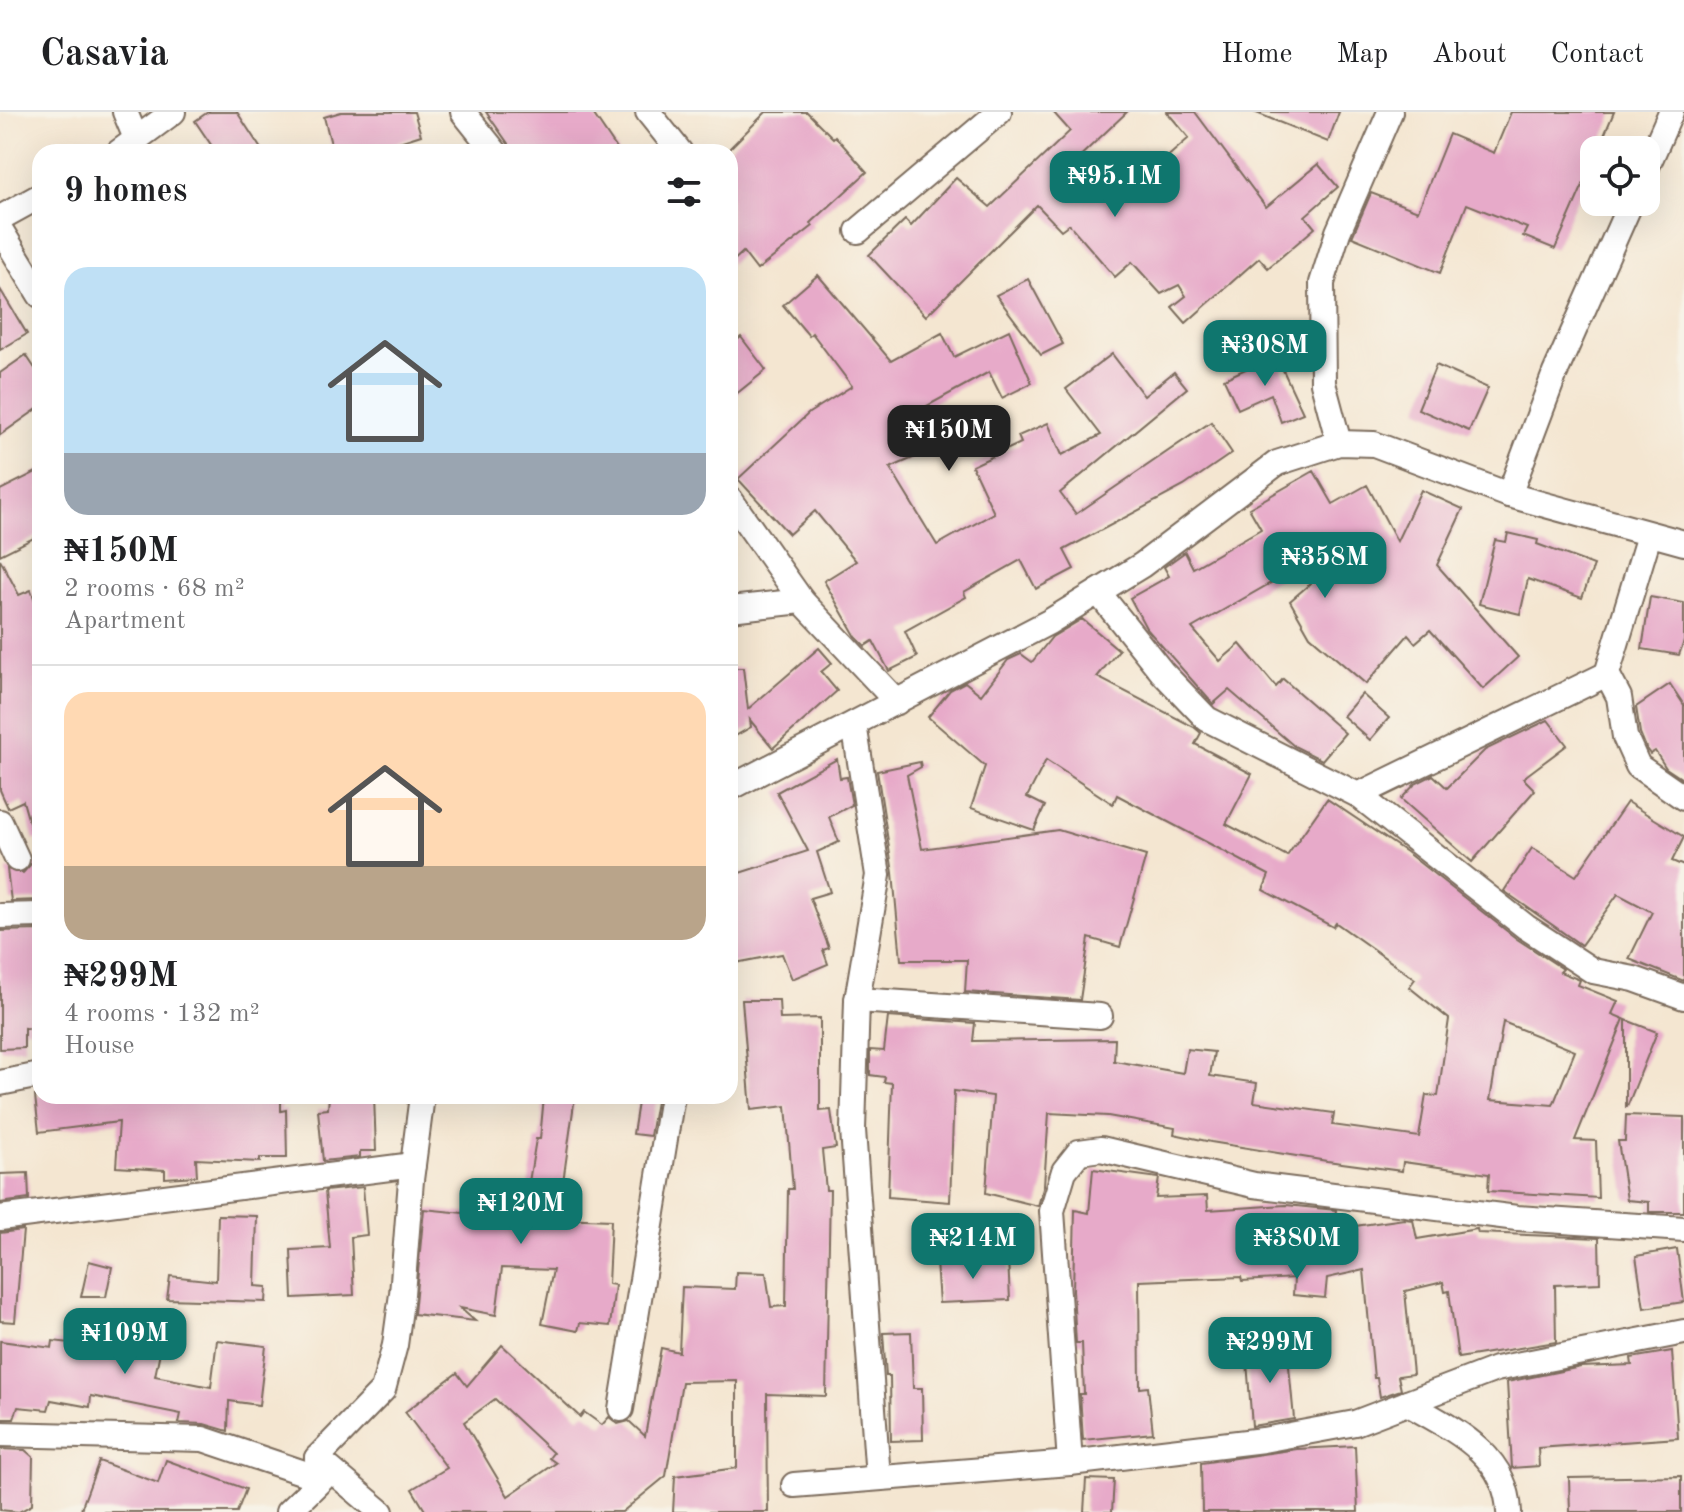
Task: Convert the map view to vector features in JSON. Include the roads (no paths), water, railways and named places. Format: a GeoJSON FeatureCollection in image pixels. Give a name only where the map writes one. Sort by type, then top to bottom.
{"type":"FeatureCollection","features":[{"type":"Feature","properties":{"kind":"street"},"geometry":{"type":"LineString","coordinates":[[125,112],[128,144]]}},
{"type":"Feature","properties":{"kind":"street"},"geometry":{"type":"LineString","coordinates":[[131,144],[173,112]]}},
{"type":"Feature","properties":{"kind":"street"},"geometry":{"type":"LineString","coordinates":[[463,112],[489,144]]}},
{"type":"Feature","properties":{"kind":"street"},"geometry":{"type":"LineString","coordinates":[[648,112],[674,144]]}},
{"type":"Feature","properties":{"kind":"street"},"geometry":{"type":"LineString","coordinates":[[858,231],[999,112]]}},
{"type":"Feature","properties":{"kind":"street"},"geometry":{"type":"LineString","coordinates":[[1339,443],[1323,383],[1322,283],[1338,232],[1390,112]]}},
{"type":"Feature","properties":{"kind":"street"},"geometry":{"type":"LineString","coordinates":[[1660,137],[1671,112]]}},
{"type":"Feature","properties":{"kind":"street"},"geometry":{"type":"LineString","coordinates":[[0,218],[32,200]]}},
{"type":"Feature","properties":{"kind":"street"},"geometry":{"type":"LineString","coordinates":[[1509,495],[1555,373],[1625,216]]}},
{"type":"Feature","properties":{"kind":"street"},"geometry":{"type":"LineString","coordinates":[[0,229],[32,282]]}},
{"type":"Feature","properties":{"kind":"street"},"geometry":{"type":"LineString","coordinates":[[738,784],[1049,622],[1142,565],[1277,463],[1339,443],[1374,444],[1509,495],[1684,543]]}},
{"type":"Feature","properties":{"kind":"street"},"geometry":{"type":"LineString","coordinates":[[738,510],[802,601],[897,702]]}},
{"type":"Feature","properties":{"kind":"street"},"geometry":{"type":"LineString","coordinates":[[1649,535],[1607,674],[1619,697],[1625,737],[1638,766],[1684,798]]}},
{"type":"Feature","properties":{"kind":"street"},"geometry":{"type":"LineString","coordinates":[[1098,592],[1162,672],[1207,719],[1358,795],[1526,927],[1593,971],[1634,979],[1684,997]]}},
{"type":"Feature","properties":{"kind":"street"},"geometry":{"type":"LineString","coordinates":[[738,608],[802,601]]}},
{"type":"Feature","properties":{"kind":"street"},"geometry":{"type":"LineString","coordinates":[[1358,795],[1607,674]]}},
{"type":"Feature","properties":{"kind":"street"},"geometry":{"type":"LineString","coordinates":[[854,724],[878,875],[857,1000],[853,1130],[878,1478]]}},
{"type":"Feature","properties":{"kind":"street"},"geometry":{"type":"LineString","coordinates":[[0,822],[17,859]]}},
{"type":"Feature","properties":{"kind":"street"},"geometry":{"type":"LineString","coordinates":[[0,916],[32,915]]}},
{"type":"Feature","properties":{"kind":"street"},"geometry":{"type":"LineString","coordinates":[[857,1000],[1100,1016]]}},
{"type":"Feature","properties":{"kind":"street"},"geometry":{"type":"LineString","coordinates":[[0,1083],[32,1077]]}},
{"type":"Feature","properties":{"kind":"street"},"geometry":{"type":"LineString","coordinates":[[288,1512],[319,1468],[383,1390],[395,1345],[402,1294],[421,1104]]}},
{"type":"Feature","properties":{"kind":"street"},"geometry":{"type":"LineString","coordinates":[[621,1409],[671,1104]]}},
{"type":"Feature","properties":{"kind":"street"},"geometry":{"type":"LineString","coordinates":[[1070,1463],[1052,1211],[1064,1171],[1079,1152],[1101,1149],[1285,1189],[1517,1218],[1684,1229]]}},
{"type":"Feature","properties":{"kind":"street"},"geometry":{"type":"LineString","coordinates":[[0,1218],[413,1165]]}},
{"type":"Feature","properties":{"kind":"street"},"geometry":{"type":"LineString","coordinates":[[794,1485],[1070,1463],[1263,1440],[1355,1423],[1496,1369],[1684,1332]]}},
{"type":"Feature","properties":{"kind":"street"},"geometry":{"type":"LineString","coordinates":[[1407,1403],[1472,1441],[1502,1475],[1509,1512]]}},
{"type":"Feature","properties":{"kind":"street"},"geometry":{"type":"LineString","coordinates":[[0,1434],[203,1439],[319,1468],[381,1512]]}}]}
